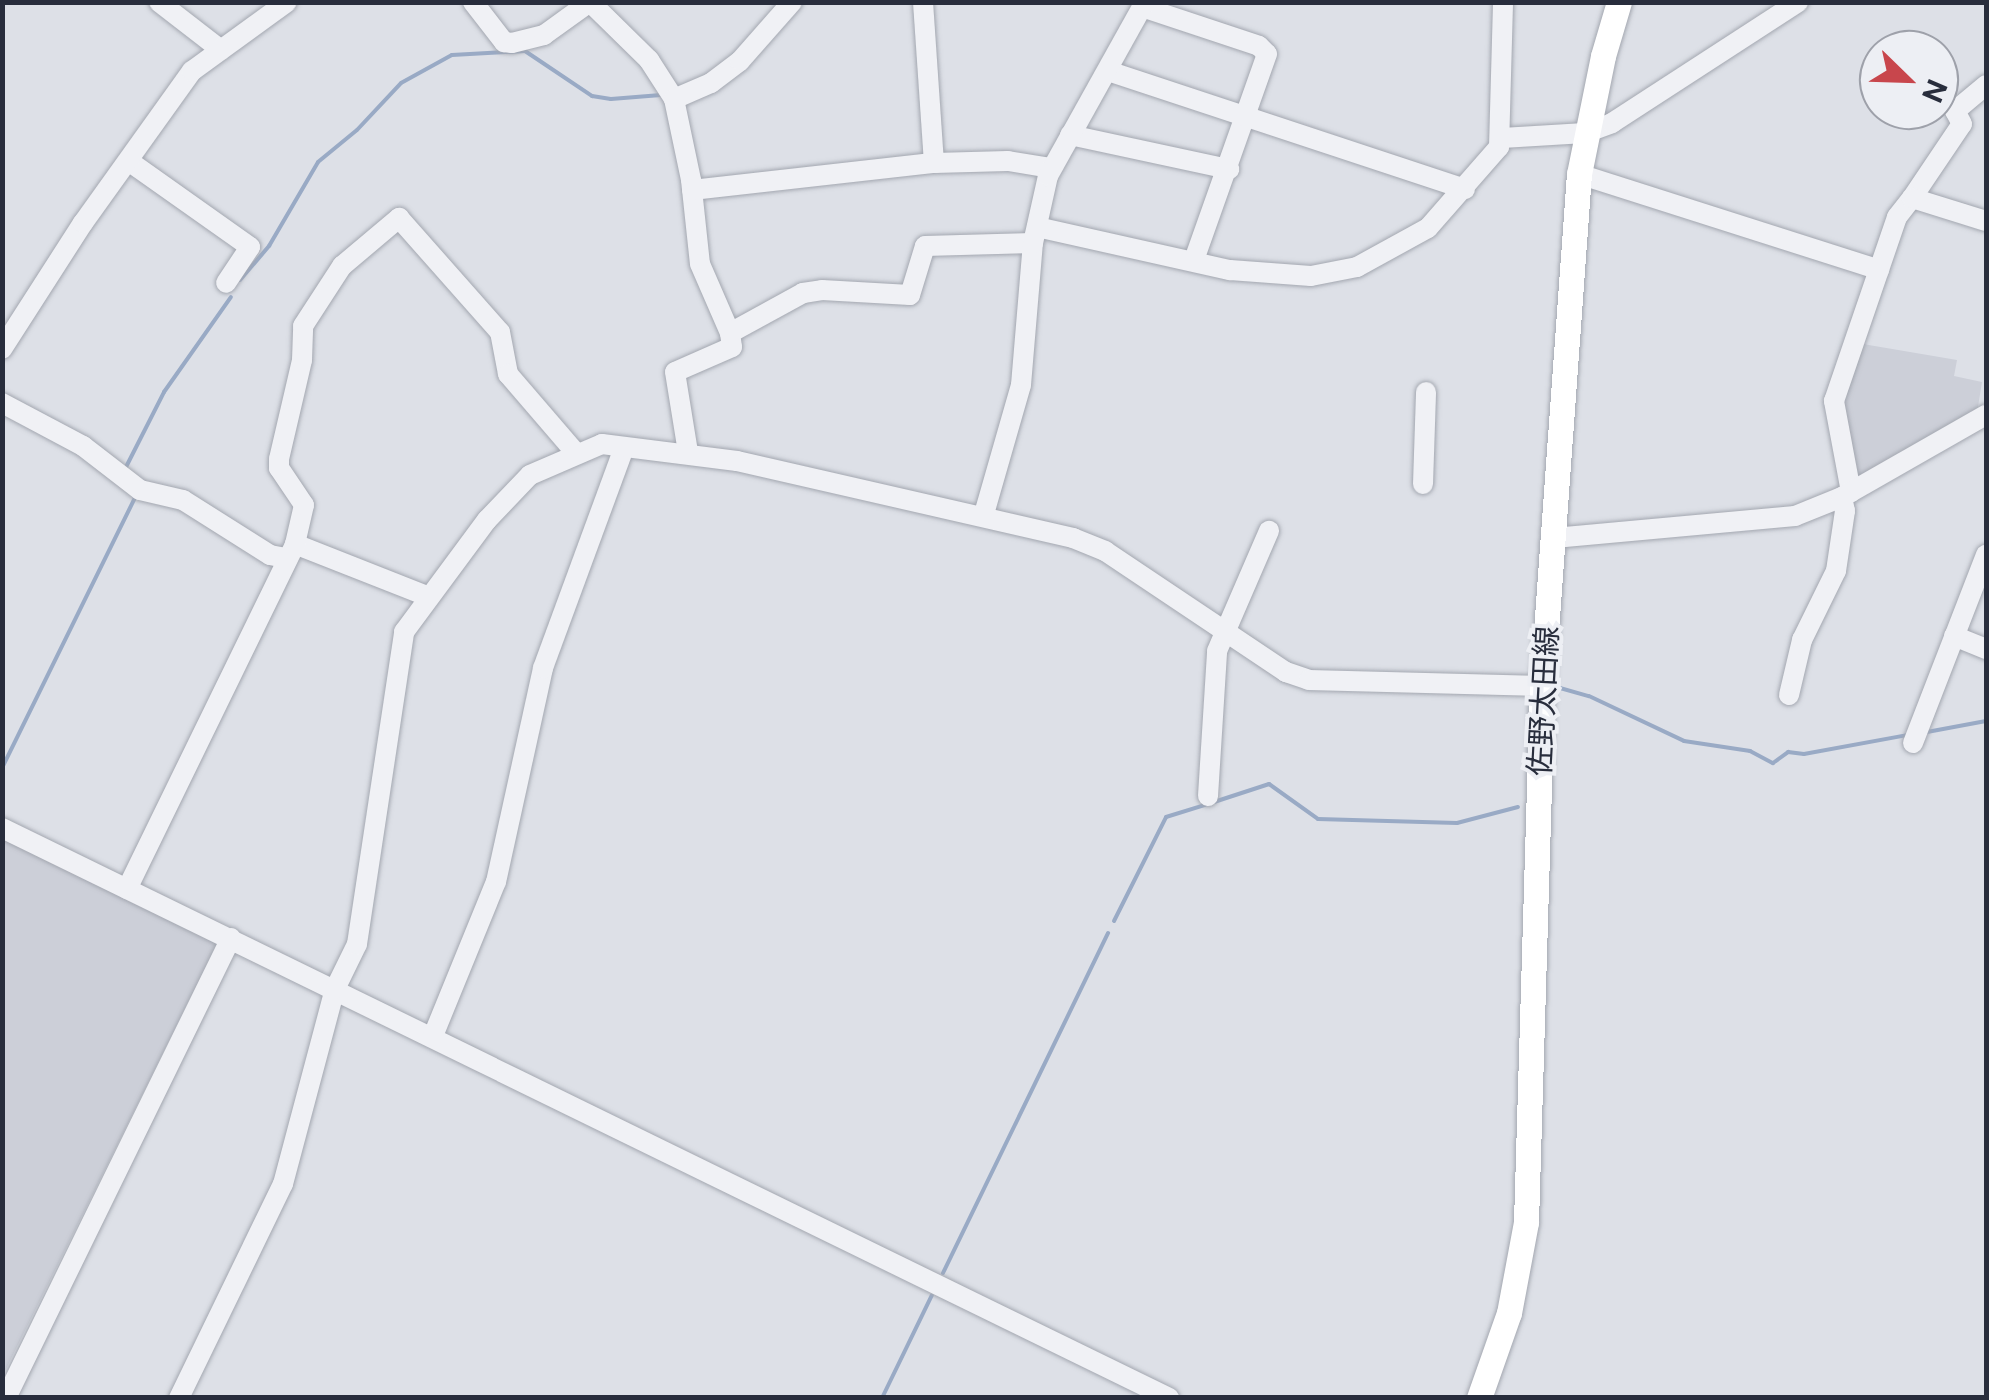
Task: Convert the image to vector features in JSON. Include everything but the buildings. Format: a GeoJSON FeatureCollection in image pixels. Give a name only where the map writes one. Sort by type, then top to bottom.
{"type":"FeatureCollection","features":[{"type":"Feature","properties":{"kind":"main road","name":"佐野太田線"},"geometry":{"type":"LineString","coordinates":[[1479,1398],[1509,1313],[1526,1222],[1542,686],[1580,174],[1586,133],[1619,2]]}},
{"type":"Feature","properties":{"kind":"street"},"geometry":{"type":"LineString","coordinates":[[159,2],[222,50]]}},
{"type":"Feature","properties":{"kind":"street"},"geometry":{"type":"LineString","coordinates":[[2,349],[83,223],[192,71],[287,2]]}},
{"type":"Feature","properties":{"kind":"street"},"geometry":{"type":"LineString","coordinates":[[473,2],[504,42],[512,43],[544,35],[590,2],[649,60],[674,98],[692,190],[700,264],[730,333],[732,347],[675,372],[688,452]]}},
{"type":"Feature","properties":{"kind":"street"},"geometry":{"type":"LineString","coordinates":[[674,98],[710,82],[740,61],[792,2]]}},
{"type":"Feature","properties":{"kind":"street"},"geometry":{"type":"LineString","coordinates":[[924,2],[934,162]]}},
{"type":"Feature","properties":{"kind":"street"},"geometry":{"type":"LineString","coordinates":[[730,333],[803,293],[822,290],[910,295],[920,251],[925,246],[1035,235],[1194,260],[1230,270],[1339,274],[1428,228],[1465,189],[1502,138],[1503,2]]}},
{"type":"Feature","properties":{"kind":"street"},"geometry":{"type":"LineString","coordinates":[[1502,138],[1586,133],[1612,123],[1798,2]]}},
{"type":"Feature","properties":{"kind":"street"},"geometry":{"type":"LineString","coordinates":[[984,514],[1021,385],[1035,235],[1061,151],[1144,5],[1265,49],[1267,60],[1194,260]]}},
{"type":"Feature","properties":{"kind":"street"},"geometry":{"type":"LineString","coordinates":[[1108,71],[1370,160],[1407,166],[1465,189]]}},
{"type":"Feature","properties":{"kind":"street"},"geometry":{"type":"LineString","coordinates":[[1788,696],[1802,640],[1836,571],[1846,495],[1834,401],[1897,218],[1962,124],[1955,111],[1986,84]]}},
{"type":"Feature","properties":{"kind":"street"},"geometry":{"type":"LineString","coordinates":[[692,190],[934,162],[1008,161],[1061,151],[1229,169]]}},
{"type":"Feature","properties":{"kind":"street"},"geometry":{"type":"LineString","coordinates":[[130,162],[250,247],[226,283]]}},
{"type":"Feature","properties":{"kind":"street"},"geometry":{"type":"LineString","coordinates":[[1580,174],[1879,270]]}},
{"type":"Feature","properties":{"kind":"street"},"geometry":{"type":"LineString","coordinates":[[1912,198],[1986,219]]}},
{"type":"Feature","properties":{"kind":"street"},"geometry":{"type":"LineString","coordinates":[[127,888],[290,551],[302,497],[280,468],[279,459],[302,360],[303,326],[342,266],[398,218],[500,332],[508,374],[576,453]]}},
{"type":"Feature","properties":{"kind":"street"},"geometry":{"type":"LineString","coordinates":[[1423,484],[1426,392]]}},
{"type":"Feature","properties":{"kind":"street"},"geometry":{"type":"LineString","coordinates":[[2,404],[83,446],[140,490],[183,500],[270,555],[290,551],[426,596]]}},
{"type":"Feature","properties":{"kind":"street"},"geometry":{"type":"LineString","coordinates":[[1554,538],[1795,516],[1846,495],[1986,415]]}},
{"type":"Feature","properties":{"kind":"street"},"geometry":{"type":"LineString","coordinates":[[179,1398],[283,1184],[336,989],[357,944],[368,894],[404,632],[426,596],[511,492],[530,475],[602,444],[688,452],[984,514],[1105,551],[1286,672],[1309,680],[1542,686]]}},
{"type":"Feature","properties":{"kind":"street"},"geometry":{"type":"LineString","coordinates":[[432,1036],[496,882],[543,668],[624,448]]}},
{"type":"Feature","properties":{"kind":"street"},"geometry":{"type":"LineString","coordinates":[[1208,796],[1216,651],[1269,531]]}},
{"type":"Feature","properties":{"kind":"street"},"geometry":{"type":"LineString","coordinates":[[1916,736],[1985,563]]}},
{"type":"Feature","properties":{"kind":"street"},"geometry":{"type":"LineString","coordinates":[[1954,636],[1986,648]]}},
{"type":"Feature","properties":{"kind":"street"},"geometry":{"type":"LineString","coordinates":[[2,828],[1169,1398]]}},
{"type":"Feature","properties":{"kind":"street"},"geometry":{"type":"LineString","coordinates":[[6,1398],[232,938]]}},
{"type":"Feature","properties":{"kind":"shaded area"},"geometry":{"type":"Polygon","coordinates":[[[1857,343],[1957,360],[1954,376],[1982,382],[1977,413],[1857,479],[1839,413],[1857,343]]]}},
{"type":"Feature","properties":{"kind":"shaded area"},"geometry":{"type":"Polygon","coordinates":[[[3,837],[218,942],[3,1375],[3,837]]]}},
{"type":"Feature","properties":{"kind":"waterway"},"geometry":{"type":"LineString","coordinates":[[240,280],[269,246],[318,162],[357,130],[401,83],[452,55],[525,51],[592,96],[611,99],[661,95]]}},
{"type":"Feature","properties":{"kind":"waterway"},"geometry":{"type":"LineString","coordinates":[[126,467],[164,392],[231,297]]}},
{"type":"Feature","properties":{"kind":"waterway"},"geometry":{"type":"LineString","coordinates":[[2,768],[135,498]]}},
{"type":"Feature","properties":{"kind":"waterway"},"geometry":{"type":"LineString","coordinates":[[1553,686],[1589,696],[1684,741],[1750,751],[1773,763],[1788,752],[1804,754],[1908,735]]}},
{"type":"Feature","properties":{"kind":"waterway"},"geometry":{"type":"LineString","coordinates":[[1927,732],[1986,721]]}},
{"type":"Feature","properties":{"kind":"waterway"},"geometry":{"type":"LineString","coordinates":[[1214,802],[1269,784],[1318,819],[1457,823],[1518,807]]}},
{"type":"Feature","properties":{"kind":"waterway"},"geometry":{"type":"LineString","coordinates":[[1114,921],[1166,817],[1205,805]]}},
{"type":"Feature","properties":{"kind":"waterway"},"geometry":{"type":"LineString","coordinates":[[943,1273],[1108,933]]}},
{"type":"Feature","properties":{"kind":"waterway"},"geometry":{"type":"LineString","coordinates":[[882,1398],[932,1295]]}}]}
